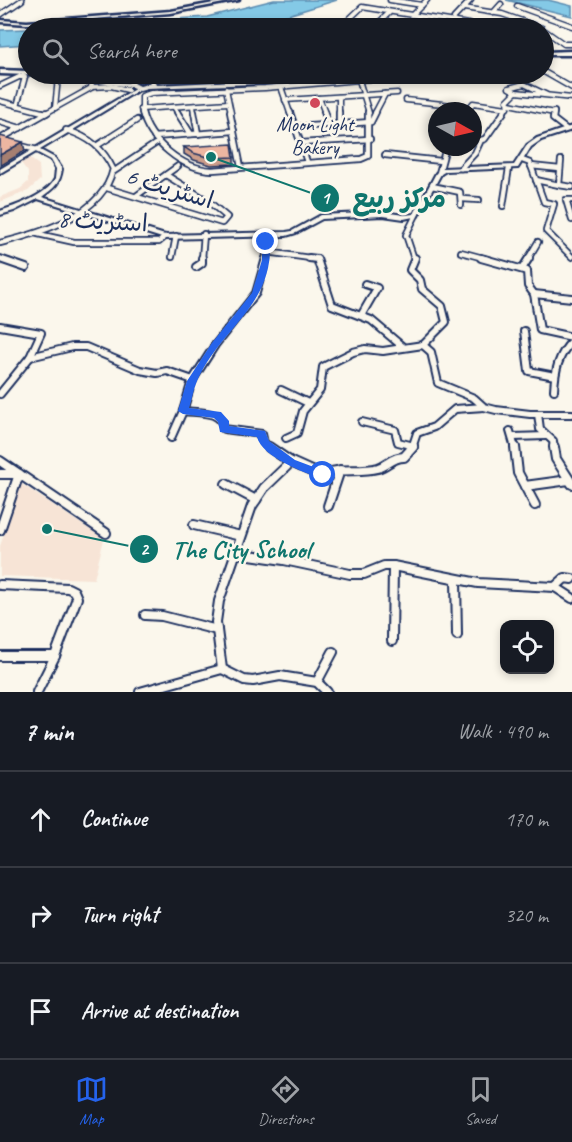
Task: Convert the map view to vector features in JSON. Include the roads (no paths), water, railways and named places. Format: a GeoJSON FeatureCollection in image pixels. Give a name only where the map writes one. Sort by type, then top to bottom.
{"type":"FeatureCollection","features":[{"type":"Feature","properties":{"kind":"main road"},"geometry":{"type":"LineString","coordinates":[[92,18],[171,12],[237,0]]}},
{"type":"Feature","properties":{"kind":"main road"},"geometry":{"type":"LineString","coordinates":[[0,21],[18,22]]}},
{"type":"Feature","properties":{"kind":"main road"},"geometry":{"type":"LineString","coordinates":[[554,55],[572,54]]}},
{"type":"Feature","properties":{"kind":"main road"},"geometry":{"type":"LineString","coordinates":[[0,70],[18,72]]}},
{"type":"Feature","properties":{"kind":"main road"},"geometry":{"type":"LineString","coordinates":[[111,84],[131,87],[214,84]]}},
{"type":"Feature","properties":{"kind":"main road"},"geometry":{"type":"LineString","coordinates":[[144,84],[147,87]]}},
{"type":"Feature","properties":{"kind":"main road"},"geometry":{"type":"LineString","coordinates":[[147,87],[177,84]]}},
{"type":"Feature","properties":{"kind":"street"},"geometry":{"type":"LineString","coordinates":[[0,15],[22,0]]}},
{"type":"Feature","properties":{"kind":"street"},"geometry":{"type":"LineString","coordinates":[[390,0],[422,5]]}},
{"type":"Feature","properties":{"kind":"street"},"geometry":{"type":"LineString","coordinates":[[412,15],[427,0]]}},
{"type":"Feature","properties":{"kind":"street"},"geometry":{"type":"LineString","coordinates":[[453,18],[471,0]]}},
{"type":"Feature","properties":{"kind":"street"},"geometry":{"type":"LineString","coordinates":[[494,13],[501,4]]}},
{"type":"Feature","properties":{"kind":"street"},"geometry":{"type":"LineString","coordinates":[[517,6],[550,18]]}},
{"type":"Feature","properties":{"kind":"street"},"geometry":{"type":"LineString","coordinates":[[0,8],[11,8]]}},
{"type":"Feature","properties":{"kind":"street"},"geometry":{"type":"LineString","coordinates":[[361,8],[431,18]]}},
{"type":"Feature","properties":{"kind":"street"},"geometry":{"type":"LineString","coordinates":[[361,8],[419,18]]}},
{"type":"Feature","properties":{"kind":"street"},"geometry":{"type":"LineString","coordinates":[[350,18],[361,8]]}},
{"type":"Feature","properties":{"kind":"street"},"geometry":{"type":"LineString","coordinates":[[464,8],[509,18]]}},
{"type":"Feature","properties":{"kind":"street"},"geometry":{"type":"LineString","coordinates":[[384,18],[389,14]]}},
{"type":"Feature","properties":{"kind":"street"},"geometry":{"type":"LineString","coordinates":[[554,19],[572,26]]}},
{"type":"Feature","properties":{"kind":"street"},"geometry":{"type":"LineString","coordinates":[[554,37],[564,44],[572,44]]}},
{"type":"Feature","properties":{"kind":"street"},"geometry":{"type":"LineString","coordinates":[[0,86],[18,77]]}},
{"type":"Feature","properties":{"kind":"street"},"geometry":{"type":"LineString","coordinates":[[554,78],[572,88]]}},
{"type":"Feature","properties":{"kind":"street"},"geometry":{"type":"LineString","coordinates":[[17,106],[24,84]]}},
{"type":"Feature","properties":{"kind":"street"},"geometry":{"type":"LineString","coordinates":[[55,108],[57,84]]}},
{"type":"Feature","properties":{"kind":"street"},"geometry":{"type":"LineString","coordinates":[[147,87],[158,93],[314,84]]}},
{"type":"Feature","properties":{"kind":"street"},"geometry":{"type":"LineString","coordinates":[[300,143],[369,139],[371,122],[366,95],[361,84]]}},
{"type":"Feature","properties":{"kind":"street"},"geometry":{"type":"LineString","coordinates":[[547,95],[527,85],[515,84],[508,88],[516,92],[572,98]]}},
{"type":"Feature","properties":{"kind":"street"},"geometry":{"type":"LineString","coordinates":[[0,140],[92,85],[131,87]]}},
{"type":"Feature","properties":{"kind":"street"},"geometry":{"type":"LineString","coordinates":[[68,131],[131,87]]}},
{"type":"Feature","properties":{"kind":"street"},"geometry":{"type":"LineString","coordinates":[[147,87],[142,96],[141,109],[228,103]]}},
{"type":"Feature","properties":{"kind":"street"},"geometry":{"type":"LineString","coordinates":[[0,170],[147,87]]}},
{"type":"Feature","properties":{"kind":"street"},"geometry":{"type":"LineString","coordinates":[[281,87],[308,162]]}},
{"type":"Feature","properties":{"kind":"street"},"geometry":{"type":"LineString","coordinates":[[226,89],[241,167]]}},
{"type":"Feature","properties":{"kind":"street"},"geometry":{"type":"LineString","coordinates":[[461,168],[475,153],[481,140],[485,140],[508,106],[507,101],[516,92]]}},
{"type":"Feature","properties":{"kind":"street"},"geometry":{"type":"LineString","coordinates":[[285,100],[397,93]]}},
{"type":"Feature","properties":{"kind":"street"},"geometry":{"type":"LineString","coordinates":[[371,122],[385,94]]}},
{"type":"Feature","properties":{"kind":"street"},"geometry":{"type":"LineString","coordinates":[[339,97],[339,124]]}},
{"type":"Feature","properties":{"kind":"street"},"geometry":{"type":"LineString","coordinates":[[320,98],[329,125]]}},
{"type":"Feature","properties":{"kind":"street"},"geometry":{"type":"LineString","coordinates":[[406,100],[428,103]]}},
{"type":"Feature","properties":{"kind":"street"},"geometry":{"type":"LineString","coordinates":[[0,101],[46,113]]}},
{"type":"Feature","properties":{"kind":"street"},"geometry":{"type":"LineString","coordinates":[[482,104],[554,112],[553,119],[569,129]]}},
{"type":"Feature","properties":{"kind":"street"},"geometry":{"type":"LineString","coordinates":[[193,106],[198,134]]}},
{"type":"Feature","properties":{"kind":"street"},"geometry":{"type":"LineString","coordinates":[[174,107],[191,134]]}},
{"type":"Feature","properties":{"kind":"street","name":"اسٹریٹ 6"},"geometry":{"type":"LineString","coordinates":[[141,109],[144,123],[153,137],[201,169],[366,158],[369,139]]}},
{"type":"Feature","properties":{"kind":"street"},"geometry":{"type":"LineString","coordinates":[[98,145],[137,120]]}},
{"type":"Feature","properties":{"kind":"street"},"geometry":{"type":"LineString","coordinates":[[0,122],[20,128]]}},
{"type":"Feature","properties":{"kind":"street"},"geometry":{"type":"LineString","coordinates":[[295,127],[371,122]]}},
{"type":"Feature","properties":{"kind":"street"},"geometry":{"type":"LineString","coordinates":[[439,173],[445,169],[516,167],[529,146],[539,139],[569,129]]}},
{"type":"Feature","properties":{"kind":"street"},"geometry":{"type":"LineString","coordinates":[[0,243],[37,234],[82,211],[107,188],[113,172],[111,159],[98,145],[68,131]]}},
{"type":"Feature","properties":{"kind":"street"},"geometry":{"type":"LineString","coordinates":[[153,137],[234,131]]}},
{"type":"Feature","properties":{"kind":"street"},"geometry":{"type":"LineString","coordinates":[[0,140],[35,150],[52,158],[59,170],[55,184],[39,198],[0,213]]}},
{"type":"Feature","properties":{"kind":"street"},"geometry":{"type":"LineString","coordinates":[[113,172],[155,144]]}},
{"type":"Feature","properties":{"kind":"street"},"geometry":{"type":"LineString","coordinates":[[227,147],[238,146]]}},
{"type":"Feature","properties":{"kind":"street"},"geometry":{"type":"LineString","coordinates":[[170,150],[182,150]]}},
{"type":"Feature","properties":{"kind":"street"},"geometry":{"type":"LineString","coordinates":[[384,155],[441,161]]}},
{"type":"Feature","properties":{"kind":"street"},"geometry":{"type":"LineString","coordinates":[[286,438],[297,433],[308,404],[320,390],[323,382],[321,371],[330,362],[366,349],[383,351],[423,345],[446,322],[444,308],[432,295],[422,289],[420,280],[410,270],[415,258],[406,235],[439,173],[443,156]]}},
{"type":"Feature","properties":{"kind":"street"},"geometry":{"type":"LineString","coordinates":[[522,160],[531,166],[560,169]]}},
{"type":"Feature","properties":{"kind":"street"},"geometry":{"type":"LineString","coordinates":[[559,185],[561,160]]}},
{"type":"Feature","properties":{"kind":"street"},"geometry":{"type":"LineString","coordinates":[[136,196],[178,166]]}},
{"type":"Feature","properties":{"kind":"street"},"geometry":{"type":"LineString","coordinates":[[531,166],[545,203],[554,204],[546,231],[572,256]]}},
{"type":"Feature","properties":{"kind":"street"},"geometry":{"type":"LineString","coordinates":[[503,206],[509,168]]}},
{"type":"Feature","properties":{"kind":"street","name":"اسٹریٹ 6"},"geometry":{"type":"LineString","coordinates":[[107,188],[222,222],[227,217],[208,201],[166,175]]}},
{"type":"Feature","properties":{"kind":"street"},"geometry":{"type":"LineString","coordinates":[[536,180],[572,187]]}},
{"type":"Feature","properties":{"kind":"street"},"geometry":{"type":"LineString","coordinates":[[432,186],[458,191],[461,202],[479,200]]}},
{"type":"Feature","properties":{"kind":"street"},"geometry":{"type":"LineString","coordinates":[[39,198],[165,237],[294,232],[321,217],[383,214],[404,217],[416,214]]}},
{"type":"Feature","properties":{"kind":"street"},"geometry":{"type":"LineString","coordinates":[[572,200],[566,200],[572,220]]}},
{"type":"Feature","properties":{"kind":"street","name":"اسٹریٹ 8"},"geometry":{"type":"LineString","coordinates":[[37,234],[74,242],[159,242],[165,237]]}},
{"type":"Feature","properties":{"kind":"street"},"geometry":{"type":"LineString","coordinates":[[196,267],[202,263],[204,234]]}},
{"type":"Feature","properties":{"kind":"street"},"geometry":{"type":"LineString","coordinates":[[171,438],[193,380],[215,345],[256,293],[267,252],[266,242],[270,234]]}},
{"type":"Feature","properties":{"kind":"street"},"geometry":{"type":"LineString","coordinates":[[172,257],[177,236]]}},
{"type":"Feature","properties":{"kind":"street"},"geometry":{"type":"LineString","coordinates":[[522,269],[538,242]]}},
{"type":"Feature","properties":{"kind":"street"},"geometry":{"type":"LineString","coordinates":[[267,252],[317,259],[332,305],[362,314],[385,328],[403,347]]}},
{"type":"Feature","properties":{"kind":"street"},"geometry":{"type":"LineString","coordinates":[[462,252],[522,269],[528,273],[528,286],[534,294],[540,330],[572,339],[561,350],[554,390]]}},
{"type":"Feature","properties":{"kind":"street"},"geometry":{"type":"LineString","coordinates":[[0,260],[26,268]]}},
{"type":"Feature","properties":{"kind":"street"},"geometry":{"type":"LineString","coordinates":[[362,314],[377,288],[365,284]]}},
{"type":"Feature","properties":{"kind":"street"},"geometry":{"type":"LineString","coordinates":[[534,294],[572,298]]}},
{"type":"Feature","properties":{"kind":"street"},"geometry":{"type":"LineString","coordinates":[[0,326],[39,331],[39,337],[30,357],[0,394]]}},
{"type":"Feature","properties":{"kind":"street"},"geometry":{"type":"LineString","coordinates":[[524,331],[529,371],[555,376]]}},
{"type":"Feature","properties":{"kind":"street"},"geometry":{"type":"LineString","coordinates":[[423,345],[431,352],[438,384],[474,398],[484,407]]}},
{"type":"Feature","properties":{"kind":"street"},"geometry":{"type":"LineString","coordinates":[[30,357],[72,347],[86,347],[140,370],[157,373],[167,371],[193,380]]}},
{"type":"Feature","properties":{"kind":"street"},"geometry":{"type":"LineString","coordinates":[[281,390],[308,404]]}},
{"type":"Feature","properties":{"kind":"street"},"geometry":{"type":"LineString","coordinates":[[183,411],[217,415],[223,421],[224,429],[261,434],[264,443],[291,462],[320,475],[340,470],[378,468],[396,456],[404,457],[414,446],[417,433],[434,427],[450,411],[484,407],[538,414],[572,414]]}},
{"type":"Feature","properties":{"kind":"street"},"geometry":{"type":"LineString","coordinates":[[525,486],[570,482],[556,459],[553,441],[540,429],[538,414]]}},
{"type":"Feature","properties":{"kind":"street"},"geometry":{"type":"LineString","coordinates":[[362,422],[395,430],[398,442],[414,446]]}},
{"type":"Feature","properties":{"kind":"street"},"geometry":{"type":"LineString","coordinates":[[535,506],[518,473],[511,434],[546,436]]}},
{"type":"Feature","properties":{"kind":"street"},"geometry":{"type":"LineString","coordinates":[[0,461],[106,533]]}},
{"type":"Feature","properties":{"kind":"street"},"geometry":{"type":"LineString","coordinates":[[222,669],[217,630],[219,601],[256,500],[264,488],[291,462]]}},
{"type":"Feature","properties":{"kind":"street"},"geometry":{"type":"LineString","coordinates":[[328,506],[340,470]]}},
{"type":"Feature","properties":{"kind":"street"},"geometry":{"type":"LineString","coordinates":[[0,474],[20,474]]}},
{"type":"Feature","properties":{"kind":"street"},"geometry":{"type":"LineString","coordinates":[[0,530],[20,474]]}},
{"type":"Feature","properties":{"kind":"street"},"geometry":{"type":"LineString","coordinates":[[226,484],[256,500]]}},
{"type":"Feature","properties":{"kind":"street"},"geometry":{"type":"LineString","coordinates":[[194,525],[242,536]]}},
{"type":"Feature","properties":{"kind":"street"},"geometry":{"type":"LineString","coordinates":[[236,553],[284,560],[350,574],[364,574],[393,566],[478,583],[555,587],[572,598]]}},
{"type":"Feature","properties":{"kind":"street"},"geometry":{"type":"LineString","coordinates":[[392,641],[393,566]]}},
{"type":"Feature","properties":{"kind":"street"},"geometry":{"type":"LineString","coordinates":[[555,587],[565,578],[572,579]]}},
{"type":"Feature","properties":{"kind":"street"},"geometry":{"type":"LineString","coordinates":[[456,579],[457,635]]}},
{"type":"Feature","properties":{"kind":"street"},"geometry":{"type":"LineString","coordinates":[[0,585],[68,588],[75,591],[76,598],[55,656],[37,692]]}},
{"type":"Feature","properties":{"kind":"street"},"geometry":{"type":"LineString","coordinates":[[145,615],[162,616],[217,630]]}},
{"type":"Feature","properties":{"kind":"street"},"geometry":{"type":"LineString","coordinates":[[317,682],[333,652]]}},
{"type":"Feature","properties":{"kind":"street"},"geometry":{"type":"LineString","coordinates":[[0,656],[55,656]]}},
{"type":"Feature","properties":{"kind":"street"},"geometry":{"type":"LineString","coordinates":[[140,692],[222,669],[232,675],[253,681],[280,676],[317,682],[327,692]]}},
{"type":"Feature","properties":{"kind":"water"},"geometry":{"type":"Polygon","coordinates":[[[274,0],[337,0],[274,18],[191,18],[207,17],[274,0]]]}},
{"type":"Feature","properties":{"kind":"water"},"geometry":{"type":"Polygon","coordinates":[[[506,0],[548,0],[572,6],[572,16],[506,0]]]}},
{"type":"Feature","properties":{"kind":"water"},"geometry":{"type":"Polygon","coordinates":[[[18,29],[18,45],[0,46],[0,30],[18,29]]]}},
{"type":"Feature","properties":{"kind":"place","name":"Moon Light Bakery"},"geometry":{"type":"Point","coordinates":[315,103]}},
{"type":"Feature","properties":{"kind":"place","name":"مرکز ربیع"},"geometry":{"type":"Point","coordinates":[211,157]}},
{"type":"Feature","properties":{"kind":"place","name":"The City School"},"geometry":{"type":"Point","coordinates":[47,529]}}]}
